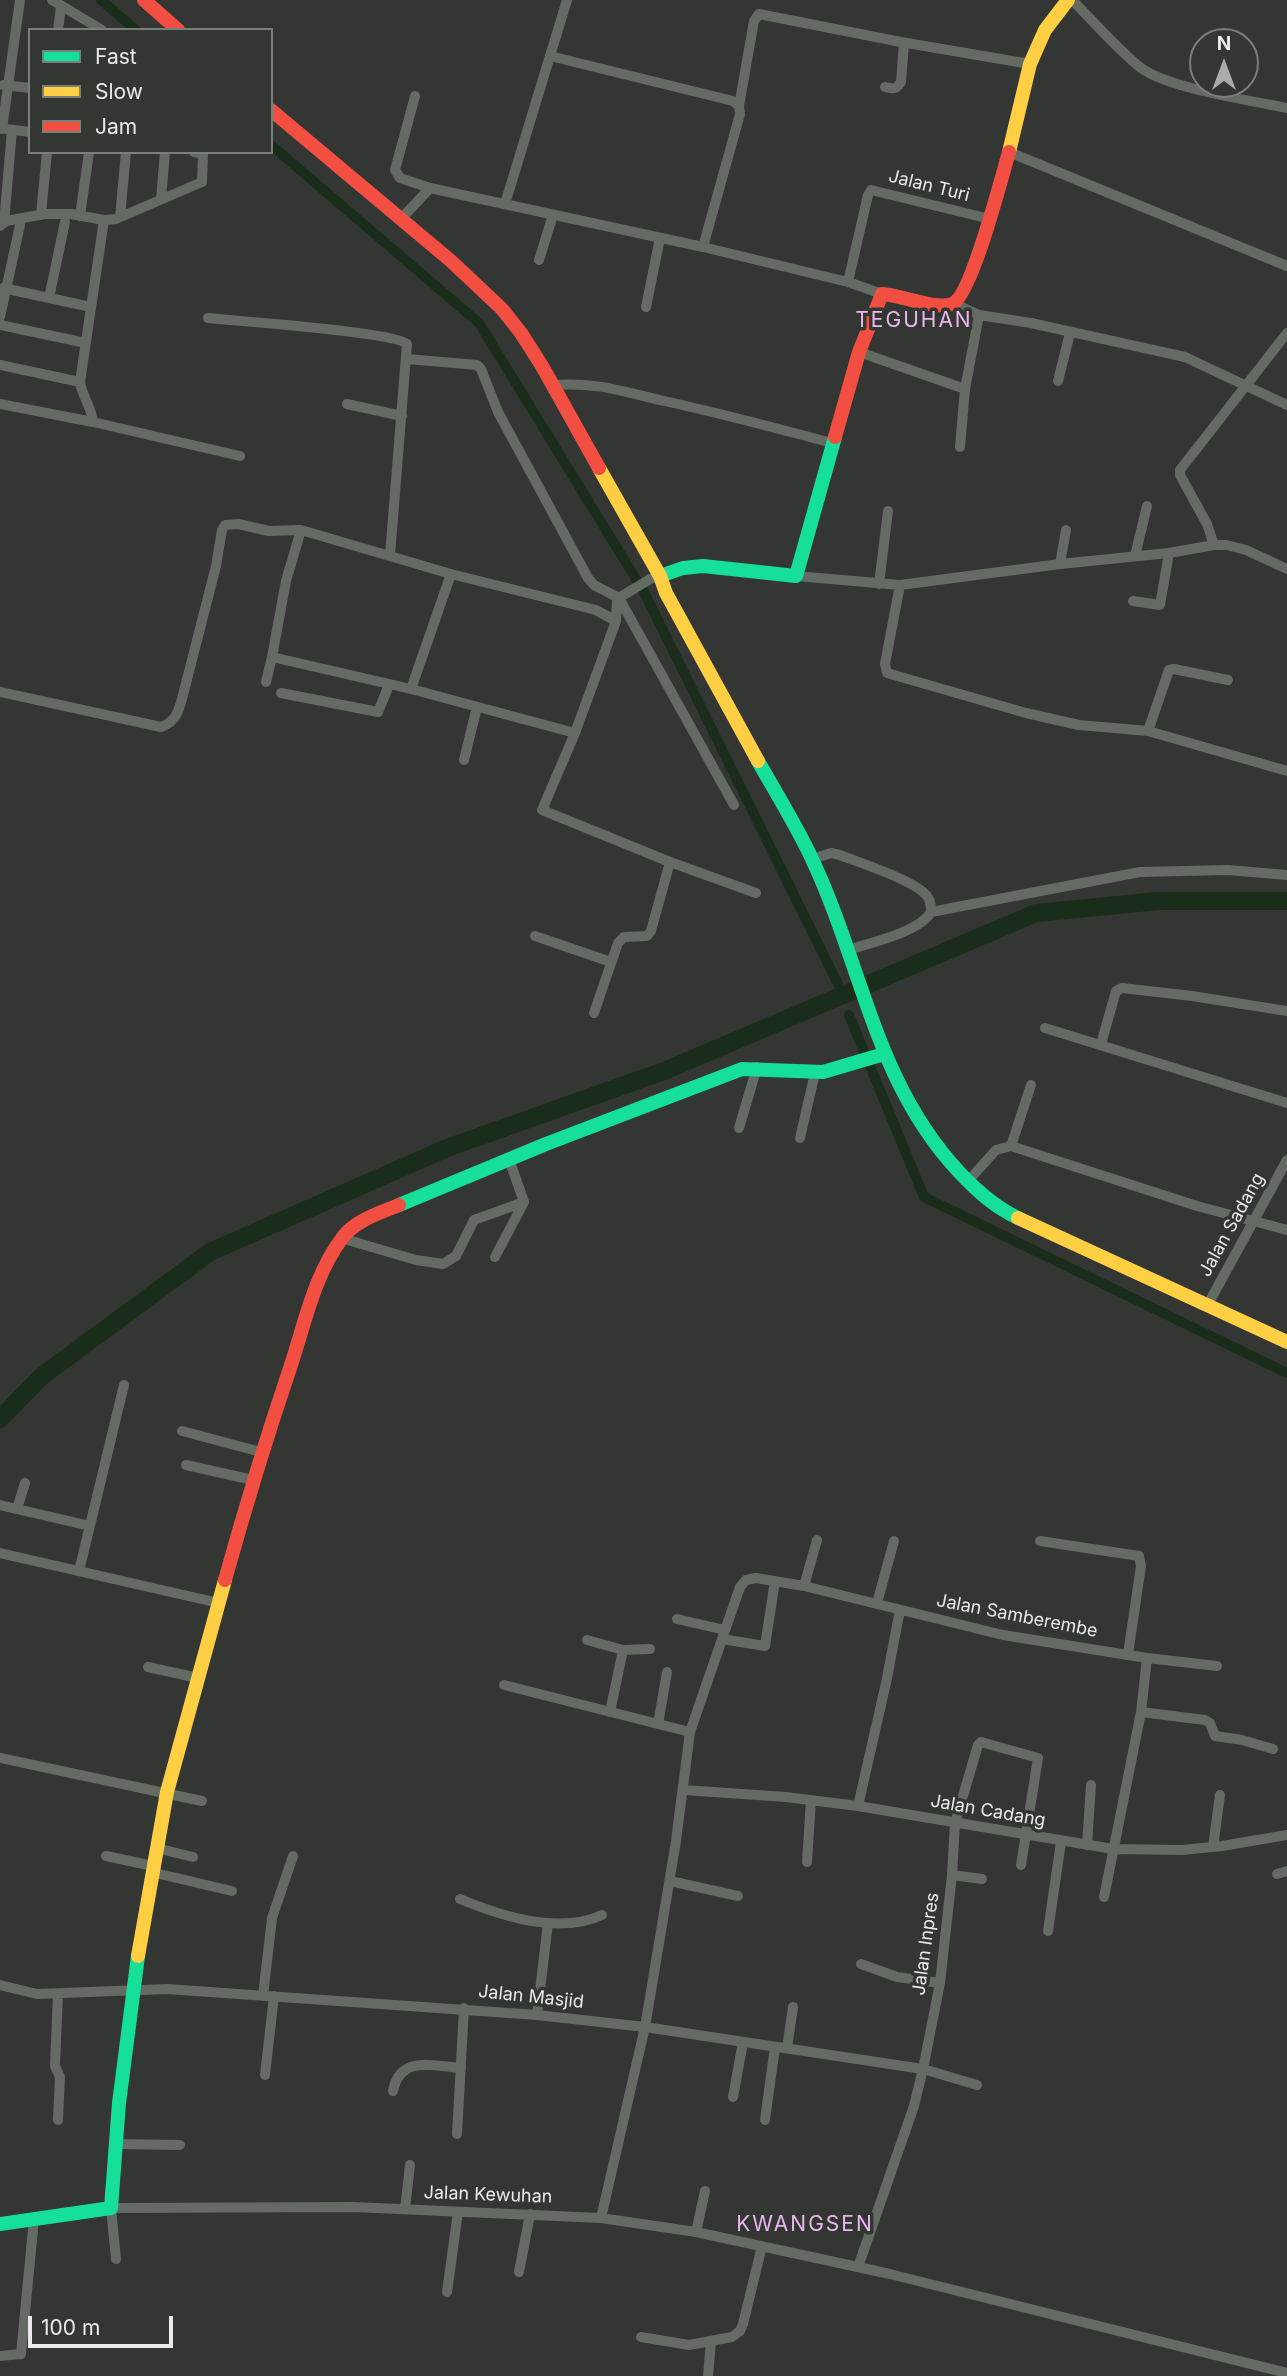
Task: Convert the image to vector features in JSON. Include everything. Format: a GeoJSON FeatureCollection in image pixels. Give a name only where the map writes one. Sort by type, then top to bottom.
{"type":"FeatureCollection","features":[{"type":"Feature","properties":{"kind":"street"},"geometry":{"type":"LineString","coordinates":[[20,0],[4,85],[2,224],[41,214],[104,220],[120,217],[202,182],[202,154]]}},
{"type":"Feature","properties":{"kind":"street"},"geometry":{"type":"LineString","coordinates":[[144,0],[176,28]]}},
{"type":"Feature","properties":{"kind":"street"},"geometry":{"type":"LineString","coordinates":[[505,204],[567,0]]}},
{"type":"Feature","properties":{"kind":"street"},"geometry":{"type":"LineString","coordinates":[[953,303],[964,292],[990,219],[1030,64],[1045,30],[1070,0],[1142,69],[1167,80],[1287,108]]}},
{"type":"Feature","properties":{"kind":"street"},"geometry":{"type":"LineString","coordinates":[[57,3],[58,28]]}},
{"type":"Feature","properties":{"kind":"street"},"geometry":{"type":"LineString","coordinates":[[57,3],[99,28]]}},
{"type":"Feature","properties":{"kind":"street"},"geometry":{"type":"LineString","coordinates":[[703,247],[740,114],[739,106],[754,21],[759,14],[904,43],[1030,64]]}},
{"type":"Feature","properties":{"kind":"street"},"geometry":{"type":"LineString","coordinates":[[885,87],[893,89],[901,82],[904,43]]}},
{"type":"Feature","properties":{"kind":"street"},"geometry":{"type":"LineString","coordinates":[[550,56],[733,101],[739,106]]}},
{"type":"Feature","properties":{"kind":"street"},"geometry":{"type":"LineString","coordinates":[[4,85],[28,88]]}},
{"type":"Feature","properties":{"kind":"street"},"geometry":{"type":"LineString","coordinates":[[415,96],[395,170],[400,178],[430,188],[703,247],[848,282],[882,294],[953,303],[979,315],[1185,357],[1287,404]]}},
{"type":"Feature","properties":{"kind":"street"},"geometry":{"type":"LineString","coordinates":[[273,112],[469,276],[502,309],[521,333],[552,385],[655,577],[821,856],[880,1055],[923,1128],[944,1156],[981,1195],[1028,1224],[1287,1342]]}},
{"type":"Feature","properties":{"kind":"street"},"geometry":{"type":"LineString","coordinates":[[5,129],[28,132]]}},
{"type":"Feature","properties":{"kind":"street"},"geometry":{"type":"LineString","coordinates":[[1009,152],[1287,266]]}},
{"type":"Feature","properties":{"kind":"street"},"geometry":{"type":"LineString","coordinates":[[41,214],[47,154]]}},
{"type":"Feature","properties":{"kind":"street"},"geometry":{"type":"LineString","coordinates":[[80,216],[89,154]]}},
{"type":"Feature","properties":{"kind":"street"},"geometry":{"type":"LineString","coordinates":[[120,217],[126,154]]}},
{"type":"Feature","properties":{"kind":"street"},"geometry":{"type":"LineString","coordinates":[[161,199],[165,154]]}},
{"type":"Feature","properties":{"kind":"street"},"geometry":{"type":"LineString","coordinates":[[401,219],[430,188]]}},
{"type":"Feature","properties":{"kind":"street","name":"Jalan Turi"},"geometry":{"type":"LineString","coordinates":[[848,282],[868,195],[872,190],[990,219]]}},
{"type":"Feature","properties":{"kind":"street"},"geometry":{"type":"LineString","coordinates":[[539,260],[553,215]]}},
{"type":"Feature","properties":{"kind":"street"},"geometry":{"type":"LineString","coordinates":[[93,422],[80,382],[104,220]]}},
{"type":"Feature","properties":{"kind":"street"},"geometry":{"type":"LineString","coordinates":[[49,298],[65,222]]}},
{"type":"Feature","properties":{"kind":"street"},"geometry":{"type":"LineString","coordinates":[[0,317],[3,288],[20,225]]}},
{"type":"Feature","properties":{"kind":"street"},"geometry":{"type":"LineString","coordinates":[[646,307],[660,238]]}},
{"type":"Feature","properties":{"kind":"street"},"geometry":{"type":"LineString","coordinates":[[3,288],[91,307]]}},
{"type":"Feature","properties":{"kind":"street"},"geometry":{"type":"LineString","coordinates":[[796,576],[806,549],[832,443],[859,352],[882,294]]}},
{"type":"Feature","properties":{"kind":"street"},"geometry":{"type":"LineString","coordinates":[[960,447],[965,389],[979,315]]}},
{"type":"Feature","properties":{"kind":"street"},"geometry":{"type":"LineString","coordinates":[[208,318],[400,339],[408,347],[390,555]]}},
{"type":"Feature","properties":{"kind":"street"},"geometry":{"type":"LineString","coordinates":[[0,325],[86,342]]}},
{"type":"Feature","properties":{"kind":"street"},"geometry":{"type":"LineString","coordinates":[[1058,381],[1070,333]]}},
{"type":"Feature","properties":{"kind":"street"},"geometry":{"type":"LineString","coordinates":[[1214,545],[1207,524],[1179,473],[1287,333]]}},
{"type":"Feature","properties":{"kind":"street"},"geometry":{"type":"LineString","coordinates":[[859,352],[965,389]]}},
{"type":"Feature","properties":{"kind":"street"},"geometry":{"type":"LineString","coordinates":[[407,359],[479,366],[498,412],[588,578],[594,585],[620,597],[734,806]]}},
{"type":"Feature","properties":{"kind":"street"},"geometry":{"type":"LineString","coordinates":[[0,365],[80,382]]}},
{"type":"Feature","properties":{"kind":"street"},"geometry":{"type":"LineString","coordinates":[[552,385],[580,383],[605,386],[738,417],[832,443]]}},
{"type":"Feature","properties":{"kind":"street"},"geometry":{"type":"LineString","coordinates":[[0,404],[93,422],[240,456]]}},
{"type":"Feature","properties":{"kind":"street"},"geometry":{"type":"LineString","coordinates":[[347,404],[402,416]]}},
{"type":"Feature","properties":{"kind":"street"},"geometry":{"type":"LineString","coordinates":[[1135,556],[1147,506]]}},
{"type":"Feature","properties":{"kind":"street"},"geometry":{"type":"LineString","coordinates":[[879,584],[888,511]]}},
{"type":"Feature","properties":{"kind":"street"},"geometry":{"type":"LineString","coordinates":[[0,692],[161,727],[173,721],[180,704],[225,525],[238,524],[269,531],[301,530],[451,574],[596,610],[616,621]]}},
{"type":"Feature","properties":{"kind":"street"},"geometry":{"type":"LineString","coordinates":[[265,682],[286,581],[301,530]]}},
{"type":"Feature","properties":{"kind":"street"},"geometry":{"type":"LineString","coordinates":[[1060,564],[1066,530]]}},
{"type":"Feature","properties":{"kind":"street"},"geometry":{"type":"LineString","coordinates":[[596,610],[655,577],[683,568],[703,566],[900,584],[1169,553],[1214,545],[1246,550],[1287,569]]}},
{"type":"Feature","properties":{"kind":"street"},"geometry":{"type":"LineString","coordinates":[[1133,601],[1160,605],[1169,553]]}},
{"type":"Feature","properties":{"kind":"street"},"geometry":{"type":"LineString","coordinates":[[411,689],[451,574]]}},
{"type":"Feature","properties":{"kind":"street"},"geometry":{"type":"LineString","coordinates":[[900,584],[885,664],[887,673],[1026,713],[1079,725],[1148,731],[1287,771]]}},
{"type":"Feature","properties":{"kind":"street"},"geometry":{"type":"LineString","coordinates":[[620,597],[616,621],[575,733],[542,810],[670,862],[756,893]]}},
{"type":"Feature","properties":{"kind":"street"},"geometry":{"type":"LineString","coordinates":[[272,657],[411,689],[575,733]]}},
{"type":"Feature","properties":{"kind":"street"},"geometry":{"type":"LineString","coordinates":[[1148,731],[1169,670],[1228,680]]}},
{"type":"Feature","properties":{"kind":"street"},"geometry":{"type":"LineString","coordinates":[[281,693],[378,712],[389,685]]}},
{"type":"Feature","properties":{"kind":"street"},"geometry":{"type":"LineString","coordinates":[[464,760],[477,706]]}},
{"type":"Feature","properties":{"kind":"street"},"geometry":{"type":"LineString","coordinates":[[821,856],[840,855],[910,884],[925,893],[929,900],[931,912],[926,920],[904,931],[848,950]]}},
{"type":"Feature","properties":{"kind":"street"},"geometry":{"type":"LineString","coordinates":[[594,1013],[618,943],[624,937],[647,936],[651,931],[670,862]]}},
{"type":"Feature","properties":{"kind":"street"},"geometry":{"type":"LineString","coordinates":[[931,912],[1140,872],[1228,870],[1287,875]]}},
{"type":"Feature","properties":{"kind":"street"},"geometry":{"type":"LineString","coordinates":[[535,936],[611,962]]}},
{"type":"Feature","properties":{"kind":"street"},"geometry":{"type":"LineString","coordinates":[[1101,1044],[1116,991],[1122,988],[1287,1011]]}},
{"type":"Feature","properties":{"kind":"street"},"geometry":{"type":"LineString","coordinates":[[1045,1028],[1287,1103]]}},
{"type":"Feature","properties":{"kind":"street"},"geometry":{"type":"LineString","coordinates":[[116,2259],[111,2208],[115,2144],[134,1990],[152,1869],[167,1792],[261,1452],[311,1303],[341,1238],[373,1216],[509,1159],[742,1069],[757,1067],[815,1073],[880,1055]]}},
{"type":"Feature","properties":{"kind":"street"},"geometry":{"type":"LineString","coordinates":[[738,1128],[757,1067]]}},
{"type":"Feature","properties":{"kind":"street"},"geometry":{"type":"LineString","coordinates":[[800,1139],[815,1073]]}},
{"type":"Feature","properties":{"kind":"street"},"geometry":{"type":"LineString","coordinates":[[1011,1146],[1031,1085]]}},
{"type":"Feature","properties":{"kind":"street"},"geometry":{"type":"LineString","coordinates":[[968,1181],[996,1150],[1011,1146],[1197,1206],[1287,1230]]}},
{"type":"Feature","properties":{"kind":"street"},"geometry":{"type":"LineString","coordinates":[[495,1257],[524,1202],[509,1159]]}},
{"type":"Feature","properties":{"kind":"street","name":"Jalan Sadang"},"geometry":{"type":"LineString","coordinates":[[1207,1306],[1287,1160]]}},
{"type":"Feature","properties":{"kind":"street"},"geometry":{"type":"LineString","coordinates":[[341,1238],[434,1264],[443,1264],[456,1256],[474,1220],[524,1202]]}},
{"type":"Feature","properties":{"kind":"street"},"geometry":{"type":"LineString","coordinates":[[79,1571],[124,1385]]}},
{"type":"Feature","properties":{"kind":"street"},"geometry":{"type":"LineString","coordinates":[[182,1431],[261,1452]]}},
{"type":"Feature","properties":{"kind":"street"},"geometry":{"type":"LineString","coordinates":[[186,1465],[253,1480]]}},
{"type":"Feature","properties":{"kind":"street"},"geometry":{"type":"LineString","coordinates":[[17,1510],[25,1483]]}},
{"type":"Feature","properties":{"kind":"street"},"geometry":{"type":"LineString","coordinates":[[0,1505],[90,1526]]}},
{"type":"Feature","properties":{"kind":"street"},"geometry":{"type":"LineString","coordinates":[[804,1586],[817,1540]]}},
{"type":"Feature","properties":{"kind":"street"},"geometry":{"type":"LineString","coordinates":[[877,1604],[894,1541]]}},
{"type":"Feature","properties":{"kind":"street"},"geometry":{"type":"LineString","coordinates":[[1041,1541],[1139,1556],[1142,1566],[1128,1654]]}},
{"type":"Feature","properties":{"kind":"street"},"geometry":{"type":"LineString","coordinates":[[0,1553],[219,1603]]}},
{"type":"Feature","properties":{"kind":"street","name":"Jalan Samberembe"},"geometry":{"type":"LineString","coordinates":[[601,2218],[645,2027],[684,1790],[690,1732],[742,1584],[746,1580],[756,1578],[804,1586],[1003,1635],[1147,1658],[1217,1666]]}},
{"type":"Feature","properties":{"kind":"street"},"geometry":{"type":"LineString","coordinates":[[677,1619],[765,1646],[775,1581]]}},
{"type":"Feature","properties":{"kind":"street"},"geometry":{"type":"LineString","coordinates":[[858,1806],[900,1610]]}},
{"type":"Feature","properties":{"kind":"street"},"geometry":{"type":"LineString","coordinates":[[587,1640],[623,1650],[650,1648]]}},
{"type":"Feature","properties":{"kind":"street"},"geometry":{"type":"LineString","coordinates":[[610,1712],[623,1650]]}},
{"type":"Feature","properties":{"kind":"street"},"geometry":{"type":"LineString","coordinates":[[1104,1897],[1141,1712],[1147,1658]]}},
{"type":"Feature","properties":{"kind":"street"},"geometry":{"type":"LineString","coordinates":[[148,1667],[198,1678]]}},
{"type":"Feature","properties":{"kind":"street"},"geometry":{"type":"LineString","coordinates":[[658,1724],[667,1672]]}},
{"type":"Feature","properties":{"kind":"street"},"geometry":{"type":"LineString","coordinates":[[504,1685],[690,1732]]}},
{"type":"Feature","properties":{"kind":"street"},"geometry":{"type":"LineString","coordinates":[[1141,1712],[1205,1720],[1210,1723],[1215,1736],[1273,1749]]}},
{"type":"Feature","properties":{"kind":"street","name":"Jalan Inpres"},"geometry":{"type":"LineString","coordinates":[[858,2267],[914,2106],[923,2069],[940,1983],[955,1823],[978,1745],[983,1742],[1038,1758],[1026,1833]]}},
{"type":"Feature","properties":{"kind":"street"},"geometry":{"type":"LineString","coordinates":[[0,1758],[202,1801]]}},
{"type":"Feature","properties":{"kind":"street"},"geometry":{"type":"LineString","coordinates":[[1087,1845],[1091,1785]]}},
{"type":"Feature","properties":{"kind":"street","name":"Jalan Cadang"},"geometry":{"type":"LineString","coordinates":[[684,1790],[858,1806],[1113,1849],[1182,1850],[1287,1835]]}},
{"type":"Feature","properties":{"kind":"street"},"geometry":{"type":"LineString","coordinates":[[1213,1847],[1220,1795]]}},
{"type":"Feature","properties":{"kind":"street"},"geometry":{"type":"LineString","coordinates":[[807,1862],[811,1800]]}},
{"type":"Feature","properties":{"kind":"street"},"geometry":{"type":"LineString","coordinates":[[1021,1866],[1026,1833]]}},
{"type":"Feature","properties":{"kind":"street"},"geometry":{"type":"LineString","coordinates":[[1048,1931],[1061,1842]]}},
{"type":"Feature","properties":{"kind":"street"},"geometry":{"type":"LineString","coordinates":[[156,1848],[193,1857]]}},
{"type":"Feature","properties":{"kind":"street"},"geometry":{"type":"LineString","coordinates":[[106,1856],[232,1891]]}},
{"type":"Feature","properties":{"kind":"street"},"geometry":{"type":"LineString","coordinates":[[265,2075],[272,1918],[293,1856]]}},
{"type":"Feature","properties":{"kind":"street"},"geometry":{"type":"LineString","coordinates":[[952,1875],[982,1879]]}},
{"type":"Feature","properties":{"kind":"street"},"geometry":{"type":"LineString","coordinates":[[670,1881],[738,1896]]}},
{"type":"Feature","properties":{"kind":"street"},"geometry":{"type":"LineString","coordinates":[[460,1899],[488,1911],[548,1923],[589,1920],[602,1914]]}},
{"type":"Feature","properties":{"kind":"street"},"geometry":{"type":"LineString","coordinates":[[537,2015],[548,1923]]}},
{"type":"Feature","properties":{"kind":"street"},"geometry":{"type":"LineString","coordinates":[[861,1964],[897,1977],[940,1983]]}},
{"type":"Feature","properties":{"kind":"street","name":"Jalan Masjid"},"geometry":{"type":"LineString","coordinates":[[0,1985],[37,1994],[167,1989],[537,2015],[645,2027],[923,2069],[977,2085]]}},
{"type":"Feature","properties":{"kind":"street"},"geometry":{"type":"LineString","coordinates":[[58,1994],[55,2066],[60,2077],[58,2120]]}},
{"type":"Feature","properties":{"kind":"street"},"geometry":{"type":"LineString","coordinates":[[765,2120],[793,2007]]}},
{"type":"Feature","properties":{"kind":"street"},"geometry":{"type":"LineString","coordinates":[[457,2134],[464,2008]]}},
{"type":"Feature","properties":{"kind":"street"},"geometry":{"type":"LineString","coordinates":[[733,2097],[743,2042]]}},
{"type":"Feature","properties":{"kind":"street"},"geometry":{"type":"LineString","coordinates":[[393,2091],[400,2072],[417,2064],[461,2068]]}},
{"type":"Feature","properties":{"kind":"street"},"geometry":{"type":"LineString","coordinates":[[115,2144],[180,2145]]}},
{"type":"Feature","properties":{"kind":"street"},"geometry":{"type":"LineString","coordinates":[[405,2209],[410,2165]]}},
{"type":"Feature","properties":{"kind":"street"},"geometry":{"type":"LineString","coordinates":[[696,2232],[705,2191]]}},
{"type":"Feature","properties":{"kind":"street","name":"Jalan Kewuhan"},"geometry":{"type":"LineString","coordinates":[[111,2208],[353,2207],[601,2218],[696,2232],[858,2267],[1287,2373]]}},
{"type":"Feature","properties":{"kind":"street"},"geometry":{"type":"LineString","coordinates":[[0,2224],[111,2208]]}},
{"type":"Feature","properties":{"kind":"street"},"geometry":{"type":"LineString","coordinates":[[447,2292],[458,2212]]}},
{"type":"Feature","properties":{"kind":"street"},"geometry":{"type":"LineString","coordinates":[[519,2272],[530,2214]]}},
{"type":"Feature","properties":{"kind":"street"},"geometry":{"type":"LineString","coordinates":[[0,2356],[21,2354],[34,2219]]}},
{"type":"Feature","properties":{"kind":"street"},"geometry":{"type":"LineString","coordinates":[[641,2337],[689,2345],[732,2337],[740,2331],[762,2246]]}},
{"type":"Feature","properties":{"kind":"street"},"geometry":{"type":"LineString","coordinates":[[708,2376],[711,2341]]}},
{"type":"Feature","properties":{"kind":"waterway"},"geometry":{"type":"LineString","coordinates":[[101,0],[134,28]]}},
{"type":"Feature","properties":{"kind":"waterway"},"geometry":{"type":"LineString","coordinates":[[273,147],[479,323],[644,592],[838,984]]}},
{"type":"Feature","properties":{"kind":"waterway"},"geometry":{"type":"LineString","coordinates":[[0,1419],[42,1376],[210,1252],[447,1148],[664,1071],[1036,913],[1158,901],[1287,901]]}},
{"type":"Feature","properties":{"kind":"waterway"},"geometry":{"type":"LineString","coordinates":[[849,1015],[924,1197],[1287,1373]]}},
{"type":"Feature","properties":{"kind":"traffic: fast"},"geometry":{"type":"LineString","coordinates":[[660,576],[683,568],[703,566],[796,576],[835,437]]}},
{"type":"Feature","properties":{"kind":"traffic: fast"},"geometry":{"type":"LineString","coordinates":[[758,761],[812,859],[830,900],[873,1023],[908,1101],[931,1138],[960,1173],[987,1198],[1018,1218]]}},
{"type":"Feature","properties":{"kind":"traffic: fast"},"geometry":{"type":"LineString","coordinates":[[399,1205],[546,1144],[742,1069],[823,1072],[884,1054]]}},
{"type":"Feature","properties":{"kind":"traffic: fast"},"geometry":{"type":"LineString","coordinates":[[0,2224],[111,2208],[119,2103],[138,1956]]}},
{"type":"Feature","properties":{"kind":"traffic: slow"},"geometry":{"type":"LineString","coordinates":[[1009,152],[1030,64],[1045,30],[1068,0]]}},
{"type":"Feature","properties":{"kind":"traffic: slow"},"geometry":{"type":"LineString","coordinates":[[599,468],[660,576],[666,593],[758,761]]}},
{"type":"Feature","properties":{"kind":"traffic: slow"},"geometry":{"type":"LineString","coordinates":[[1018,1218],[1287,1342]]}},
{"type":"Feature","properties":{"kind":"traffic: slow"},"geometry":{"type":"LineString","coordinates":[[138,1956],[167,1792],[225,1580]]}},
{"type":"Feature","properties":{"kind":"traffic: jam"},"geometry":{"type":"LineString","coordinates":[[144,0],[176,28]]}},
{"type":"Feature","properties":{"kind":"traffic: jam"},"geometry":{"type":"LineString","coordinates":[[273,112],[451,261],[502,309],[542,366],[599,468]]}},
{"type":"Feature","properties":{"kind":"traffic: jam"},"geometry":{"type":"LineString","coordinates":[[835,437],[859,352],[882,294],[937,305],[952,304],[960,296],[977,259],[1009,152]]}},
{"type":"Feature","properties":{"kind":"traffic: jam"},"geometry":{"type":"LineString","coordinates":[[225,1580],[256,1472],[306,1315],[325,1266],[348,1231],[399,1205]]}},
{"type":"Feature","properties":{"kind":"district","name":"TEGUHAN"},"geometry":{"type":"Point","coordinates":[914,321]}},
{"type":"Feature","properties":{"kind":"district","name":"KWANGSEN"},"geometry":{"type":"Point","coordinates":[805,2225]}}]}
